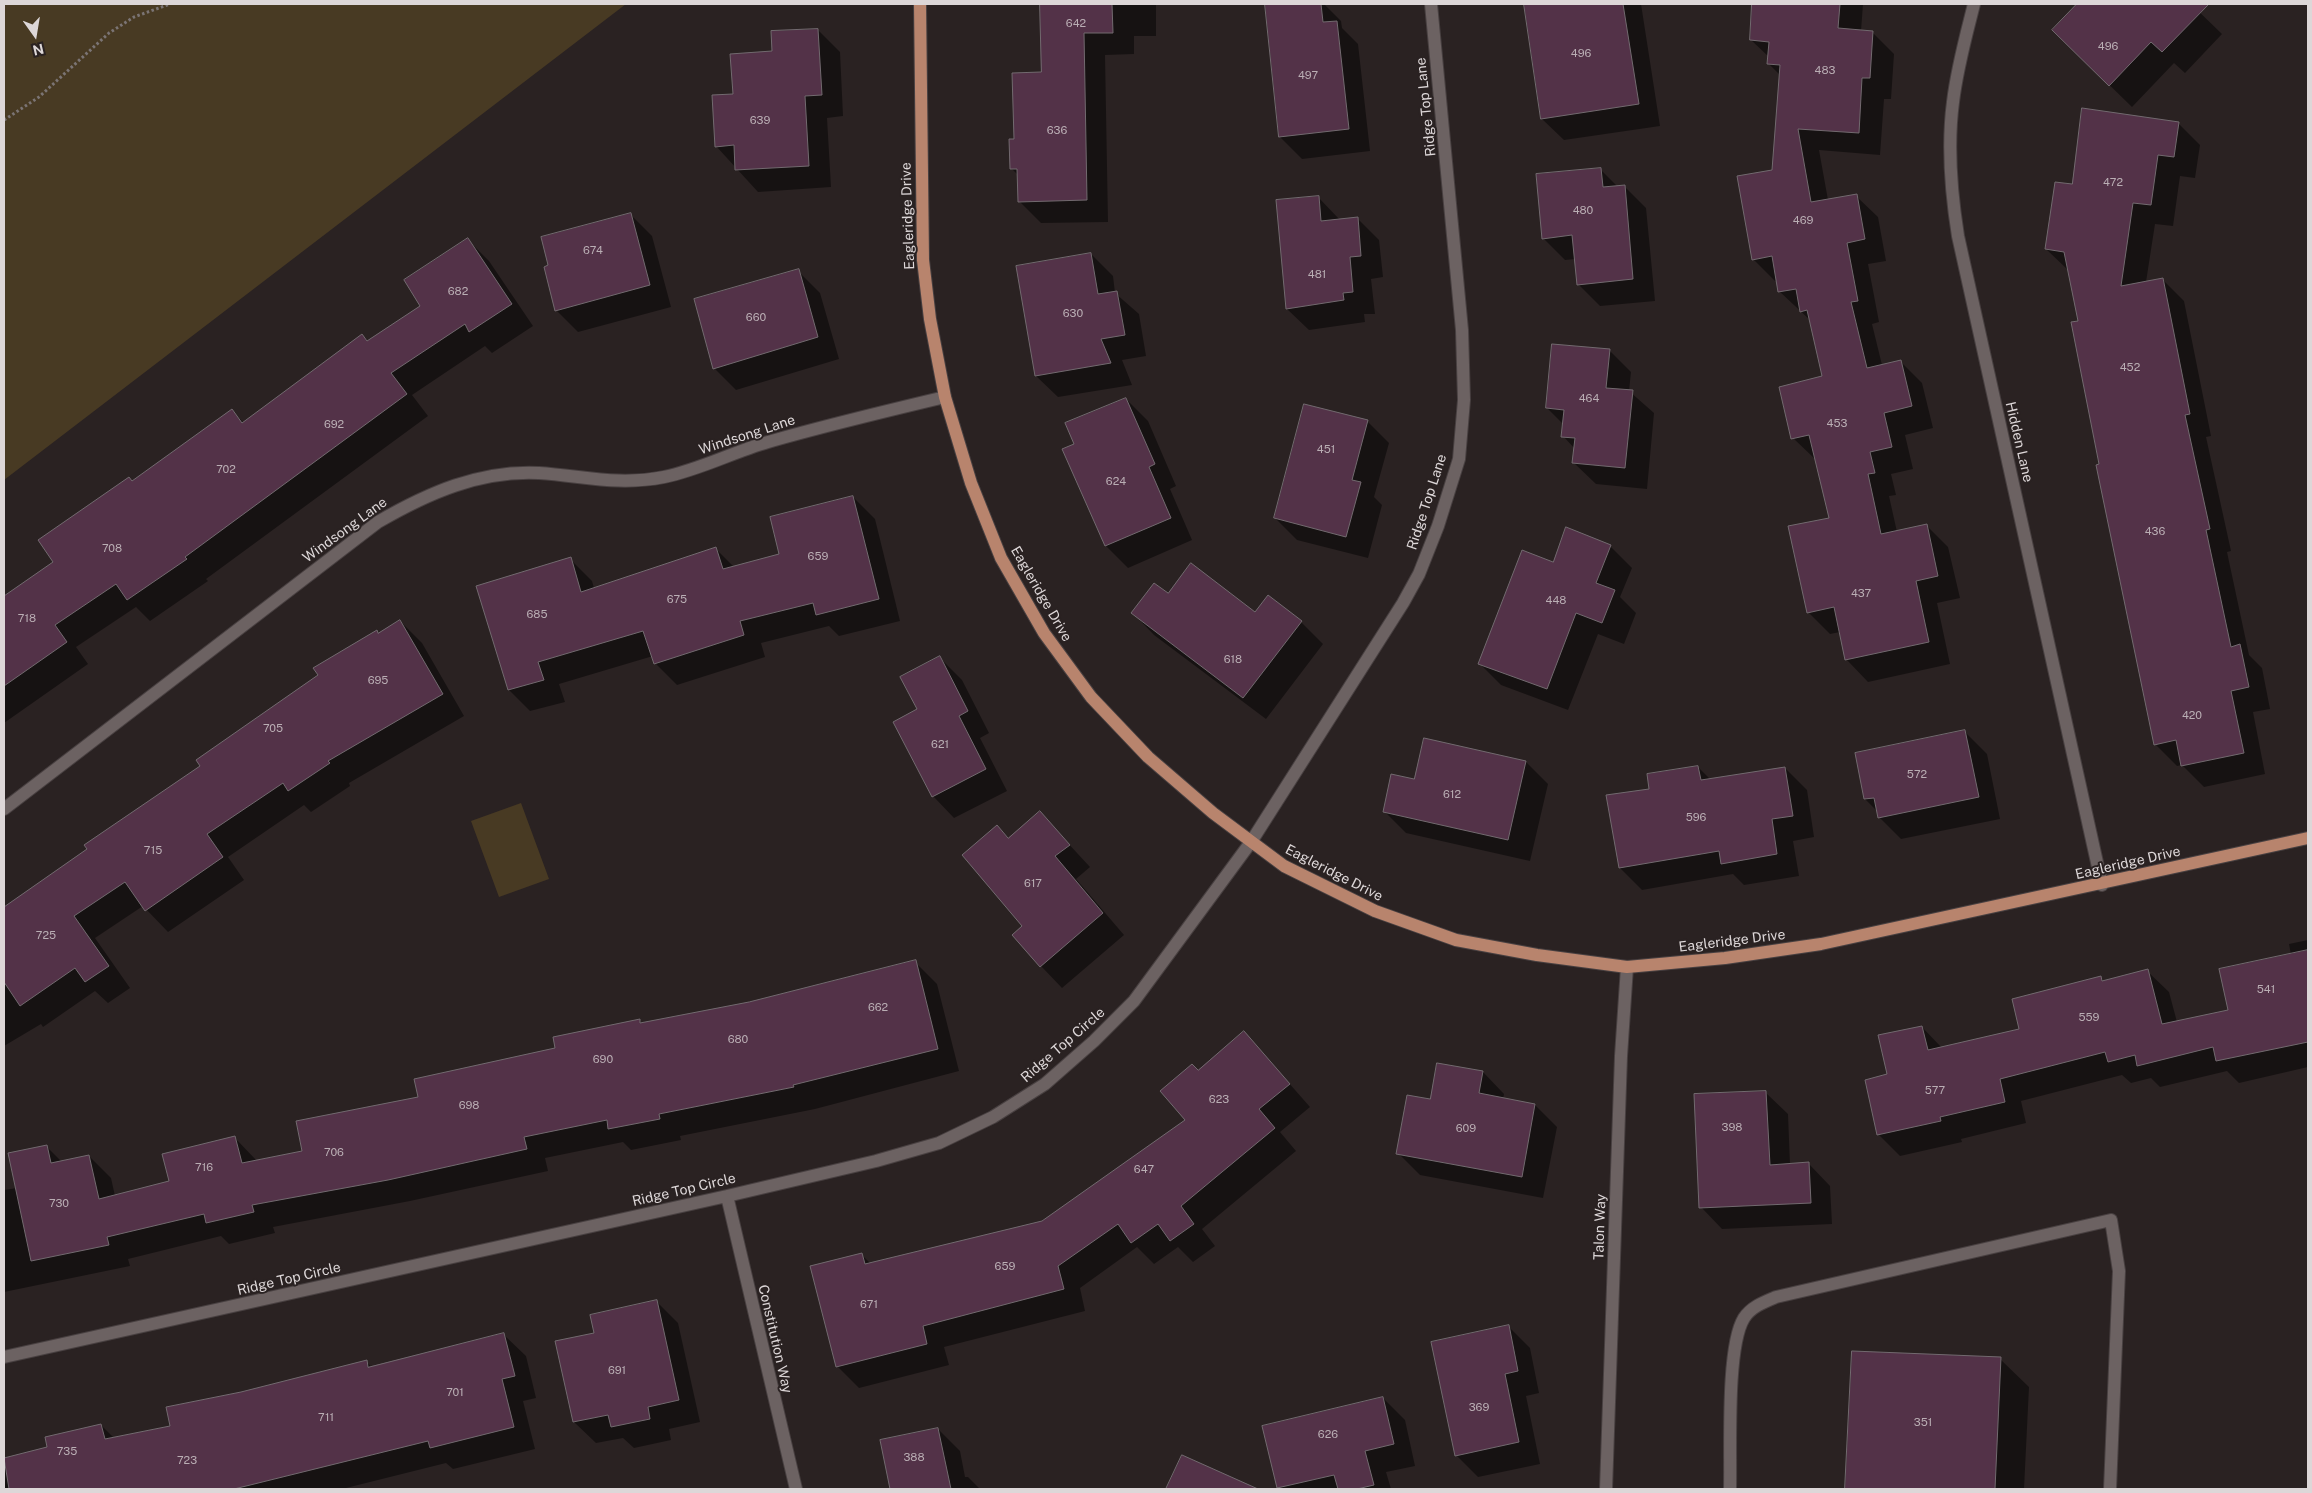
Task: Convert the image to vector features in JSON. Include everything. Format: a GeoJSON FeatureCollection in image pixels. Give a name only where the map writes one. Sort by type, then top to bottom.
{"type":"FeatureCollection","features":[{"type":"Feature","properties":{"kind":"main road","name":"Eagleridge Drive"},"geometry":{"type":"LineString","coordinates":[[920,4],[923,260],[930,319],[945,397],[971,483],[1001,558],[1044,633],[1091,698],[1148,757],[1213,813],[1284,866],[1376,911],[1456,940],[1537,955],[1627,967],[1725,958],[1821,944],[2308,838]]}},
{"type":"Feature","properties":{"kind":"street","name":"Ridge Top Lane"},"geometry":{"type":"LineString","coordinates":[[1251,842],[1404,603],[1419,574],[1438,526],[1459,459],[1464,400],[1462,330],[1431,4]]}},
{"type":"Feature","properties":{"kind":"street","name":"Hidden Lane"},"geometry":{"type":"LineString","coordinates":[[1974,4],[1960,60],[1953,103],[1951,181],[1955,218],[2102,884]]}},
{"type":"Feature","properties":{"kind":"street","name":"Windsong Lane"},"geometry":{"type":"LineString","coordinates":[[4,809],[378,522],[434,492],[468,481],[514,473],[618,481],[665,476],[776,440],[945,397]]}},
{"type":"Feature","properties":{"kind":"street","name":"Ridge Top Circle"},"geometry":{"type":"LineString","coordinates":[[4,1358],[727,1196],[939,1143],[993,1117],[1045,1084],[1094,1041],[1134,1001],[1251,842]]}},
{"type":"Feature","properties":{"kind":"street","name":"Talon Way"},"geometry":{"type":"LineString","coordinates":[[1606,1489],[1621,1056],[1627,967]]}},
{"type":"Feature","properties":{"kind":"street","name":"Constitution Way"},"geometry":{"type":"LineString","coordinates":[[727,1196],[796,1489]]}},
{"type":"Feature","properties":{"kind":"street"},"geometry":{"type":"LineString","coordinates":[[1730,1489],[1733,1351],[1740,1326],[1754,1308],[1776,1298],[2110,1220],[2119,1271],[2110,1489]]}},
{"type":"Feature","properties":{"kind":"path"},"geometry":{"type":"LineString","coordinates":[[4,120],[38,97],[109,33],[134,16],[170,4]]}},
{"type":"Feature","properties":{"kind":"shaded area"},"geometry":{"type":"Polygon","coordinates":[[[4,4],[626,4],[4,480],[4,4]]]}},
{"type":"Feature","properties":{"kind":"shaded area"},"geometry":{"type":"Polygon","coordinates":[[[521,803],[549,879],[499,897],[471,821],[521,803]]]}},
{"type":"Feature","properties":{"kind":"building"},"geometry":{"type":"Polygon","coordinates":[[[1040,4],[1112,4],[1113,33],[1084,33],[1087,200],[1018,202],[1017,169],[1010,169],[1009,139],[1014,139],[1012,73],[1041,72],[1040,4]]]}},
{"type":"Feature","properties":{"kind":"building"},"geometry":{"type":"Polygon","coordinates":[[[1265,4],[1321,4],[1323,22],[1337,21],[1349,129],[1279,137],[1265,4]]]}},
{"type":"Feature","properties":{"kind":"building"},"geometry":{"type":"Polygon","coordinates":[[[1524,4],[1623,4],[1639,104],[1541,119],[1524,4]]]}},
{"type":"Feature","properties":{"kind":"building"},"geometry":{"type":"Polygon","coordinates":[[[1752,4],[1840,4],[1838,28],[1873,31],[1870,78],[1862,78],[1859,133],[1798,129],[1811,202],[1857,194],[1865,239],[1847,243],[1858,301],[1851,302],[1867,368],[1901,360],[1912,406],[1884,413],[1892,447],[1870,452],[1875,473],[1868,474],[1881,534],[1927,524],[1938,576],[1916,581],[1929,642],[1845,660],[1834,607],[1807,613],[1788,526],[1829,518],[1809,435],[1791,439],[1779,387],[1822,376],[1807,310],[1800,312],[1796,289],[1778,292],[1772,256],[1752,260],[1737,176],[1772,170],[1780,65],[1767,64],[1769,42],[1750,40],[1752,4]]]}},
{"type":"Feature","properties":{"kind":"building"},"geometry":{"type":"Polygon","coordinates":[[[2077,4],[2209,4],[2162,52],[2151,42],[2109,86],[2052,30],[2077,4]]]}},
{"type":"Feature","properties":{"kind":"building"},"geometry":{"type":"Polygon","coordinates":[[[818,29],[822,95],[805,96],[809,166],[735,170],[734,145],[715,147],[712,95],[733,94],[730,54],[772,51],[771,31],[818,29]]]}},
{"type":"Feature","properties":{"kind":"building"},"geometry":{"type":"Polygon","coordinates":[[[2082,108],[2179,122],[2174,157],[2158,155],[2151,205],[2133,203],[2121,286],[2163,278],[2190,414],[2185,415],[2210,529],[2206,530],[2231,647],[2240,644],[2249,687],[2231,691],[2244,753],[2181,766],[2176,740],[2154,745],[2096,465],[2099,464],[2071,322],[2078,321],[2064,252],[2045,249],[2055,182],[2072,184],[2082,108]]]}},
{"type":"Feature","properties":{"kind":"building"},"geometry":{"type":"Polygon","coordinates":[[[1601,168],[1603,187],[1625,185],[1633,279],[1577,285],[1572,235],[1542,239],[1536,174],[1601,168]]]}},
{"type":"Feature","properties":{"kind":"building"},"geometry":{"type":"Polygon","coordinates":[[[1319,196],[1321,221],[1358,217],[1361,256],[1350,257],[1353,292],[1343,293],[1344,300],[1286,309],[1276,200],[1319,196]]]}},
{"type":"Feature","properties":{"kind":"building"},"geometry":{"type":"Polygon","coordinates":[[[631,213],[650,285],[555,311],[544,267],[548,265],[541,237],[631,213]]]}},
{"type":"Feature","properties":{"kind":"building"},"geometry":{"type":"Polygon","coordinates":[[[468,238],[512,304],[469,332],[465,324],[391,373],[407,394],[185,557],[187,559],[127,600],[116,584],[55,625],[67,642],[4,686],[4,596],[53,562],[38,540],[129,477],[132,481],[232,409],[242,423],[362,334],[367,341],[420,306],[404,280],[468,238]]]}},
{"type":"Feature","properties":{"kind":"building"},"geometry":{"type":"Polygon","coordinates":[[[1091,253],[1098,294],[1117,291],[1125,335],[1101,339],[1111,363],[1035,376],[1016,266],[1091,253]]]}},
{"type":"Feature","properties":{"kind":"building"},"geometry":{"type":"Polygon","coordinates":[[[799,269],[818,337],[713,369],[694,299],[799,269]]]}},
{"type":"Feature","properties":{"kind":"building"},"geometry":{"type":"Polygon","coordinates":[[[1552,344],[1610,349],[1606,388],[1633,390],[1625,468],[1572,463],[1575,438],[1561,437],[1564,410],[1546,408],[1552,344]]]}},
{"type":"Feature","properties":{"kind":"building"},"geometry":{"type":"Polygon","coordinates":[[[1126,398],[1155,464],[1149,467],[1171,518],[1105,546],[1062,449],[1074,444],[1065,423],[1126,398]]]}},
{"type":"Feature","properties":{"kind":"building"},"geometry":{"type":"Polygon","coordinates":[[[1304,404],[1368,420],[1352,480],[1361,482],[1346,537],[1274,518],[1304,404]]]}},
{"type":"Feature","properties":{"kind":"building"},"geometry":{"type":"Polygon","coordinates":[[[853,496],[879,599],[816,615],[813,603],[740,621],[744,635],[654,664],[643,631],[538,662],[544,680],[508,690],[476,586],[571,557],[581,592],[716,547],[723,569],[779,554],[770,517],[853,496]]]}},
{"type":"Feature","properties":{"kind":"building"},"geometry":{"type":"Polygon","coordinates":[[[1566,527],[1611,545],[1596,583],[1615,590],[1602,623],[1576,613],[1547,689],[1478,664],[1522,550],[1553,562],[1566,527]]]}},
{"type":"Feature","properties":{"kind":"building"},"geometry":{"type":"Polygon","coordinates":[[[1191,563],[1255,612],[1268,595],[1302,621],[1243,698],[1131,613],[1154,583],[1168,593],[1191,563]]]}},
{"type":"Feature","properties":{"kind":"building"},"geometry":{"type":"Polygon","coordinates":[[[400,620],[443,694],[328,761],[330,763],[288,791],[283,783],[207,834],[223,857],[145,911],[125,882],[74,916],[109,966],[85,982],[75,968],[20,1006],[4,982],[4,907],[87,849],[84,845],[200,766],[196,760],[318,675],[313,668],[377,630],[378,633],[400,620]]]}},
{"type":"Feature","properties":{"kind":"building"},"geometry":{"type":"Polygon","coordinates":[[[940,656],[968,711],[959,716],[986,769],[932,797],[893,722],[917,709],[900,677],[940,656]]]}},
{"type":"Feature","properties":{"kind":"building"},"geometry":{"type":"Polygon","coordinates":[[[1965,730],[1979,797],[1878,818],[1874,798],[1864,799],[1855,753],[1965,730]]]}},
{"type":"Feature","properties":{"kind":"building"},"geometry":{"type":"Polygon","coordinates":[[[1424,738],[1526,761],[1508,840],[1383,812],[1391,774],[1414,779],[1424,738]]]}},
{"type":"Feature","properties":{"kind":"building"},"geometry":{"type":"Polygon","coordinates":[[[1698,766],[1701,780],[1785,767],[1793,816],[1772,819],[1777,854],[1721,864],[1719,851],[1619,868],[1606,795],[1649,789],[1647,774],[1698,766]]]}},
{"type":"Feature","properties":{"kind":"building"},"geometry":{"type":"Polygon","coordinates":[[[1040,811],[1070,845],[1055,856],[1103,913],[1040,967],[1012,935],[1022,926],[962,855],[997,825],[1008,838],[1040,811]]]}},
{"type":"Feature","properties":{"kind":"building"},"geometry":{"type":"Polygon","coordinates":[[[2308,950],[2308,1042],[2216,1061],[2213,1047],[2137,1066],[2135,1055],[2108,1062],[2105,1052],[2000,1079],[2005,1102],[1940,1117],[1941,1121],[1877,1135],[1865,1080],[1887,1074],[1878,1035],[1922,1026],[1928,1050],[2019,1029],[2012,999],[2101,976],[2102,981],[2148,969],[2162,1024],[2228,1010],[2219,969],[2308,950]]]}},
{"type":"Feature","properties":{"kind":"building"},"geometry":{"type":"Polygon","coordinates":[[[916,960],[938,1049],[793,1085],[794,1087],[659,1114],[660,1119],[608,1129],[607,1120],[524,1137],[527,1149],[388,1180],[252,1205],[254,1212],[206,1223],[204,1214],[107,1237],[109,1245],[31,1261],[8,1153],[47,1145],[51,1163],[89,1155],[99,1199],[169,1181],[162,1154],[235,1136],[242,1163],[302,1151],[296,1121],[418,1097],[414,1079],[555,1048],[553,1037],[640,1019],[640,1023],[749,1002],[916,960]]]}},
{"type":"Feature","properties":{"kind":"building"},"geometry":{"type":"Polygon","coordinates":[[[1244,1031],[1290,1084],[1259,1109],[1275,1128],[1181,1206],[1194,1224],[1170,1241],[1158,1224],[1131,1243],[1118,1224],[1058,1266],[1064,1289],[923,1326],[927,1344],[836,1367],[810,1266],[862,1253],[865,1264],[1042,1221],[1185,1120],[1160,1091],[1192,1064],[1198,1070],[1244,1031]]]}},
{"type":"Feature","properties":{"kind":"building"},"geometry":{"type":"Polygon","coordinates":[[[1437,1063],[1483,1071],[1479,1093],[1535,1104],[1522,1177],[1396,1154],[1407,1095],[1430,1099],[1437,1063]]]}},
{"type":"Feature","properties":{"kind":"building"},"geometry":{"type":"Polygon","coordinates":[[[1766,1091],[1770,1165],[1809,1162],[1811,1203],[1699,1208],[1694,1094],[1766,1091]]]}},
{"type":"Feature","properties":{"kind":"building"},"geometry":{"type":"Polygon","coordinates":[[[657,1300],[679,1400],[648,1407],[650,1419],[611,1427],[608,1415],[573,1422],[555,1341],[594,1333],[590,1315],[657,1300]]]}},
{"type":"Feature","properties":{"kind":"building"},"geometry":{"type":"Polygon","coordinates":[[[1509,1325],[1518,1371],[1505,1374],[1519,1442],[1455,1456],[1431,1342],[1509,1325]]]}},
{"type":"Feature","properties":{"kind":"building"},"geometry":{"type":"Polygon","coordinates":[[[504,1333],[515,1376],[502,1379],[514,1427],[430,1448],[428,1441],[234,1489],[9,1489],[4,1458],[47,1447],[45,1437],[101,1424],[105,1439],[170,1426],[166,1407],[241,1392],[367,1360],[368,1367],[504,1333]]]}},
{"type":"Feature","properties":{"kind":"building"},"geometry":{"type":"Polygon","coordinates":[[[1852,1351],[2001,1357],[1995,1489],[1845,1489],[1852,1351]]]}},
{"type":"Feature","properties":{"kind":"building"},"geometry":{"type":"Polygon","coordinates":[[[1383,1397],[1394,1444],[1365,1451],[1374,1485],[1357,1489],[1338,1489],[1334,1475],[1277,1488],[1262,1426],[1383,1397]]]}},
{"type":"Feature","properties":{"kind":"building"},"geometry":{"type":"Polygon","coordinates":[[[938,1428],[951,1489],[890,1489],[880,1440],[938,1428]]]}},
{"type":"Feature","properties":{"kind":"building"},"geometry":{"type":"Polygon","coordinates":[[[1182,1455],[1258,1489],[1166,1489],[1182,1455]]]}}]}
